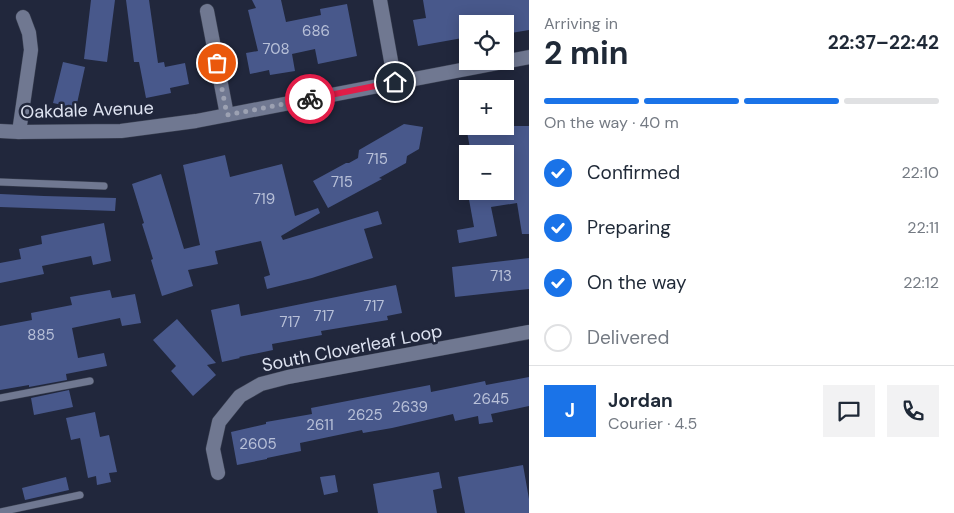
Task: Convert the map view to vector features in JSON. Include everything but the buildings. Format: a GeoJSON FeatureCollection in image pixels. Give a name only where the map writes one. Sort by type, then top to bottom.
{"type":"FeatureCollection","features":[{"type":"Feature","properties":{"kind":"street"},"geometry":{"type":"LineString","coordinates":[[380,0],[395,82]]}},
{"type":"Feature","properties":{"kind":"street"},"geometry":{"type":"LineString","coordinates":[[207,11],[227,115]]}},
{"type":"Feature","properties":{"kind":"street"},"geometry":{"type":"LineString","coordinates":[[19,132],[31,50],[29,33],[23,17]]}},
{"type":"Feature","properties":{"kind":"street","name":"Oakdale Avenue"},"geometry":{"type":"LineString","coordinates":[[0,131],[122,131],[196,121],[529,57]]}},
{"type":"Feature","properties":{"kind":"street","name":"South Cloverleaf Loop"},"geometry":{"type":"LineString","coordinates":[[218,473],[213,449],[219,422],[240,396],[261,384],[529,332]]}},
{"type":"Feature","properties":{"kind":"lane"},"geometry":{"type":"LineString","coordinates":[[0,182],[104,186]]}},
{"type":"Feature","properties":{"kind":"lane"},"geometry":{"type":"LineString","coordinates":[[0,398],[90,381]]}},
{"type":"Feature","properties":{"kind":"lane"},"geometry":{"type":"LineString","coordinates":[[0,512],[80,495]]}},
{"type":"Feature","properties":{"kind":"way so far"},"geometry":{"type":"LineString","coordinates":[[217,63],[227,115],[310,99]]}},
{"type":"Feature","properties":{"kind":"route"},"geometry":{"type":"LineString","coordinates":[[310,99],[395,82]]}}]}
